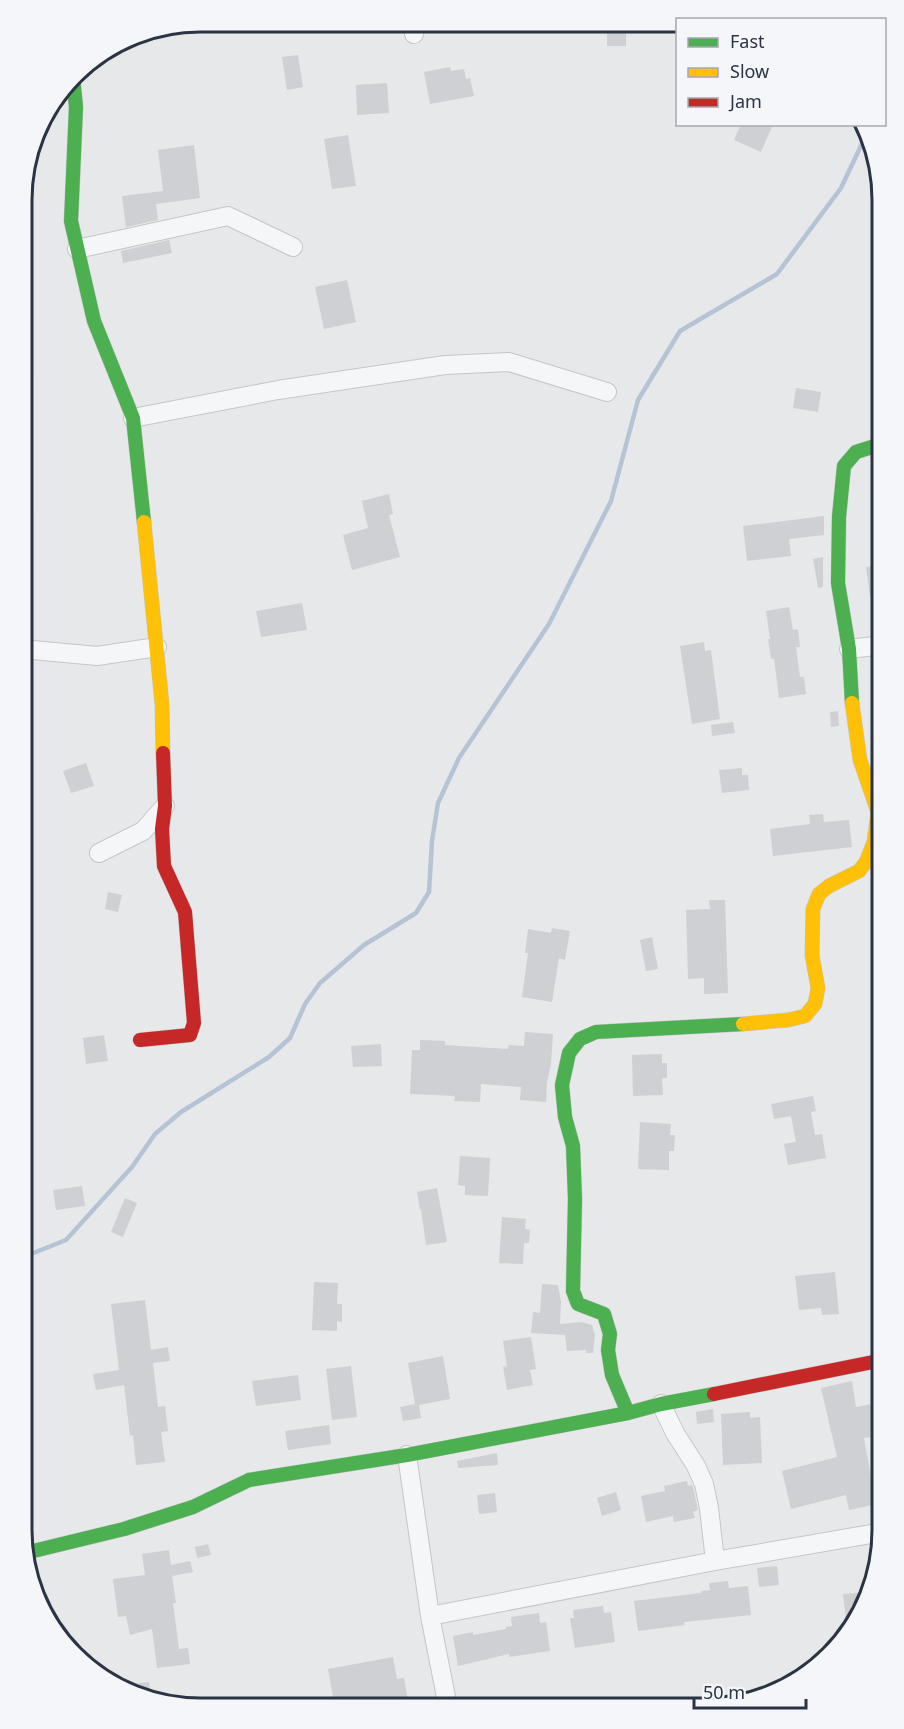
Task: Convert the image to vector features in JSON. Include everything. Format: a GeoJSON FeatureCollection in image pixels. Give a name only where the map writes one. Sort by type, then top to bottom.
{"type":"FeatureCollection","features":[{"type":"Feature","properties":{"kind":"street"},"geometry":{"type":"LineString","coordinates":[[74,88],[76,107],[71,221],[94,321],[133,418],[162,704],[164,866],[186,912],[194,1023],[190,1035],[140,1040]]}},
{"type":"Feature","properties":{"kind":"street"},"geometry":{"type":"LineString","coordinates":[[77,249],[228,216],[293,247]]}},
{"type":"Feature","properties":{"kind":"street"},"geometry":{"type":"LineString","coordinates":[[133,418],[278,390],[444,365],[509,362],[607,392]]}},
{"type":"Feature","properties":{"kind":"street"},"geometry":{"type":"LineString","coordinates":[[872,447],[856,452],[844,466],[839,517],[838,583],[849,649],[853,718],[860,760],[872,789]]}},
{"type":"Feature","properties":{"kind":"street"},"geometry":{"type":"LineString","coordinates":[[849,649],[872,646]]}},
{"type":"Feature","properties":{"kind":"street"},"geometry":{"type":"LineString","coordinates":[[32,650],[97,656],[157,647]]}},
{"type":"Feature","properties":{"kind":"street"},"geometry":{"type":"LineString","coordinates":[[99,853],[143,831],[165,806]]}},
{"type":"Feature","properties":{"kind":"street"},"geometry":{"type":"LineString","coordinates":[[628,1413],[612,1375],[608,1350],[610,1334],[604,1314],[578,1304],[573,1291],[575,1199],[573,1146],[565,1117],[562,1085],[568,1053],[580,1039],[596,1032],[713,1027],[788,1020],[805,1016],[815,1004],[818,988],[812,955],[813,909],[819,894],[829,886],[859,871],[867,862],[872,848]]}},
{"type":"Feature","properties":{"kind":"street"},"geometry":{"type":"LineString","coordinates":[[33,1551],[124,1529],[193,1507],[249,1480],[407,1455],[628,1413],[661,1404],[872,1362]]}},
{"type":"Feature","properties":{"kind":"street"},"geometry":{"type":"LineString","coordinates":[[661,1404],[704,1484],[715,1561]]}},
{"type":"Feature","properties":{"kind":"street"},"geometry":{"type":"LineString","coordinates":[[407,1455],[430,1616],[446,1698]]}},
{"type":"Feature","properties":{"kind":"street"},"geometry":{"type":"LineString","coordinates":[[430,1616],[715,1561],[872,1534]]}},
{"type":"Feature","properties":{"kind":"building"},"geometry":{"type":"Polygon","coordinates":[[[607,32],[626,32],[626,46],[607,46],[607,32]]]}},
{"type":"Feature","properties":{"kind":"building"},"geometry":{"type":"Polygon","coordinates":[[[298,55],[303,87],[287,90],[282,57],[298,55]]]}},
{"type":"Feature","properties":{"kind":"building"},"geometry":{"type":"Polygon","coordinates":[[[450,67],[451,71],[464,69],[466,79],[470,78],[474,96],[430,104],[424,72],[450,67]]]}},
{"type":"Feature","properties":{"kind":"building"},"geometry":{"type":"Polygon","coordinates":[[[387,83],[389,113],[357,115],[356,85],[387,83]]]}},
{"type":"Feature","properties":{"kind":"building"},"geometry":{"type":"Polygon","coordinates":[[[740,126],[772,126],[761,152],[734,140],[740,126]]]}},
{"type":"Feature","properties":{"kind":"building"},"geometry":{"type":"Polygon","coordinates":[[[348,135],[356,186],[332,189],[324,139],[348,135]]]}},
{"type":"Feature","properties":{"kind":"building"},"geometry":{"type":"Polygon","coordinates":[[[194,145],[200,198],[156,204],[158,220],[126,227],[122,196],[163,191],[158,150],[194,145]]]}},
{"type":"Feature","properties":{"kind":"building"},"geometry":{"type":"Polygon","coordinates":[[[169,240],[172,253],[123,263],[121,251],[169,240]]]}},
{"type":"Feature","properties":{"kind":"building"},"geometry":{"type":"Polygon","coordinates":[[[347,280],[356,322],[324,329],[315,287],[347,280]]]}},
{"type":"Feature","properties":{"kind":"building"},"geometry":{"type":"Polygon","coordinates":[[[796,388],[821,392],[818,412],[793,408],[796,388]]]}},
{"type":"Feature","properties":{"kind":"building"},"geometry":{"type":"Polygon","coordinates":[[[389,494],[393,514],[389,515],[400,557],[352,570],[343,535],[368,528],[362,501],[389,494]]]}},
{"type":"Feature","properties":{"kind":"building"},"geometry":{"type":"Polygon","coordinates":[[[824,516],[824,535],[789,539],[791,556],[747,561],[743,526],[824,516]]]}},
{"type":"Feature","properties":{"kind":"building"},"geometry":{"type":"Polygon","coordinates":[[[823,557],[823,587],[818,588],[813,559],[823,557]]]}},
{"type":"Feature","properties":{"kind":"building"},"geometry":{"type":"Polygon","coordinates":[[[872,566],[872,597],[870,597],[866,567],[872,566]]]}},
{"type":"Feature","properties":{"kind":"building"},"geometry":{"type":"Polygon","coordinates":[[[302,603],[307,630],[261,637],[256,611],[302,603]]]}},
{"type":"Feature","properties":{"kind":"building"},"geometry":{"type":"Polygon","coordinates":[[[789,607],[793,630],[798,629],[800,647],[796,647],[800,677],[804,677],[806,694],[779,698],[774,658],[771,659],[768,639],[770,639],[766,611],[789,607]]]}},
{"type":"Feature","properties":{"kind":"building"},"geometry":{"type":"Polygon","coordinates":[[[704,642],[705,651],[711,650],[720,719],[692,724],[680,646],[704,642]]]}},
{"type":"Feature","properties":{"kind":"building"},"geometry":{"type":"Polygon","coordinates":[[[838,711],[839,726],[831,727],[830,712],[838,711]]]}},
{"type":"Feature","properties":{"kind":"building"},"geometry":{"type":"Polygon","coordinates":[[[733,722],[735,733],[712,736],[711,725],[733,722]]]}},
{"type":"Feature","properties":{"kind":"building"},"geometry":{"type":"Polygon","coordinates":[[[86,763],[94,786],[71,793],[63,771],[86,763]]]}},
{"type":"Feature","properties":{"kind":"building"},"geometry":{"type":"Polygon","coordinates":[[[742,768],[742,775],[748,775],[749,790],[722,793],[719,770],[742,768]]]}},
{"type":"Feature","properties":{"kind":"building"},"geometry":{"type":"Polygon","coordinates":[[[823,814],[824,822],[849,820],[852,847],[773,856],[770,829],[810,824],[809,815],[823,814]]]}},
{"type":"Feature","properties":{"kind":"building"},"geometry":{"type":"Polygon","coordinates":[[[108,892],[122,895],[118,912],[105,909],[108,892]]]}},
{"type":"Feature","properties":{"kind":"building"},"geometry":{"type":"Polygon","coordinates":[[[709,900],[725,900],[728,993],[704,994],[704,978],[688,979],[686,910],[710,909],[709,900]]]}},
{"type":"Feature","properties":{"kind":"building"},"geometry":{"type":"Polygon","coordinates":[[[552,928],[570,931],[565,960],[559,958],[552,1002],[522,997],[528,953],[525,953],[528,929],[551,933],[552,928]]]}},
{"type":"Feature","properties":{"kind":"building"},"geometry":{"type":"Polygon","coordinates":[[[652,937],[658,969],[646,971],[640,940],[652,937]]]}},
{"type":"Feature","properties":{"kind":"building"},"geometry":{"type":"Polygon","coordinates":[[[525,1032],[553,1034],[546,1102],[520,1100],[521,1087],[481,1084],[480,1102],[454,1101],[455,1096],[410,1094],[412,1050],[420,1050],[420,1040],[445,1041],[445,1045],[508,1049],[509,1045],[524,1046],[525,1032]]]}},
{"type":"Feature","properties":{"kind":"building"},"geometry":{"type":"Polygon","coordinates":[[[104,1035],[108,1061],[86,1064],[83,1038],[104,1035]]]}},
{"type":"Feature","properties":{"kind":"building"},"geometry":{"type":"Polygon","coordinates":[[[381,1044],[382,1066],[353,1067],[351,1046],[381,1044]]]}},
{"type":"Feature","properties":{"kind":"building"},"geometry":{"type":"Polygon","coordinates":[[[662,1054],[662,1063],[667,1063],[667,1078],[662,1078],[663,1095],[633,1096],[632,1055],[662,1054]]]}},
{"type":"Feature","properties":{"kind":"building"},"geometry":{"type":"Polygon","coordinates":[[[813,1096],[816,1111],[811,1112],[815,1135],[822,1134],[826,1158],[788,1165],[784,1144],[796,1142],[791,1116],[774,1119],[771,1104],[813,1096]]]}},
{"type":"Feature","properties":{"kind":"building"},"geometry":{"type":"Polygon","coordinates":[[[640,1122],[671,1124],[670,1135],[675,1135],[674,1151],[669,1151],[669,1170],[638,1169],[640,1122]]]}},
{"type":"Feature","properties":{"kind":"building"},"geometry":{"type":"Polygon","coordinates":[[[460,1156],[490,1158],[488,1196],[465,1195],[465,1186],[458,1185],[460,1156]]]}},
{"type":"Feature","properties":{"kind":"building"},"geometry":{"type":"Polygon","coordinates":[[[82,1186],[85,1206],[56,1210],[53,1190],[82,1186]]]}},
{"type":"Feature","properties":{"kind":"building"},"geometry":{"type":"Polygon","coordinates":[[[437,1188],[447,1242],[426,1245],[417,1192],[437,1188]]]}},
{"type":"Feature","properties":{"kind":"building"},"geometry":{"type":"Polygon","coordinates":[[[125,1198],[137,1203],[123,1237],[111,1232],[125,1198]]]}},
{"type":"Feature","properties":{"kind":"building"},"geometry":{"type":"Polygon","coordinates":[[[502,1217],[526,1219],[525,1229],[530,1230],[529,1243],[524,1243],[523,1264],[499,1263],[502,1217]]]}},
{"type":"Feature","properties":{"kind":"building"},"geometry":{"type":"Polygon","coordinates":[[[835,1272],[839,1314],[822,1315],[821,1308],[799,1310],[795,1276],[835,1272]]]}},
{"type":"Feature","properties":{"kind":"building"},"geometry":{"type":"Polygon","coordinates":[[[314,1282],[338,1283],[337,1304],[342,1304],[342,1322],[337,1321],[337,1331],[312,1330],[314,1282]]]}},
{"type":"Feature","properties":{"kind":"building"},"geometry":{"type":"Polygon","coordinates":[[[542,1284],[558,1285],[561,1302],[560,1324],[582,1322],[592,1325],[595,1335],[593,1353],[586,1353],[586,1350],[567,1351],[565,1335],[531,1333],[533,1312],[540,1313],[542,1284]]]}},
{"type":"Feature","properties":{"kind":"building"},"geometry":{"type":"Polygon","coordinates":[[[145,1300],[151,1350],[168,1347],[170,1361],[153,1363],[158,1407],[165,1406],[168,1431],[161,1432],[165,1462],[136,1465],[124,1385],[96,1390],[93,1374],[119,1370],[111,1304],[145,1300]]]}},
{"type":"Feature","properties":{"kind":"building"},"geometry":{"type":"Polygon","coordinates":[[[531,1337],[536,1369],[530,1370],[533,1385],[507,1390],[503,1367],[507,1366],[503,1341],[531,1337]]]}},
{"type":"Feature","properties":{"kind":"building"},"geometry":{"type":"Polygon","coordinates":[[[443,1356],[450,1399],[419,1405],[421,1418],[403,1421],[400,1407],[415,1404],[408,1363],[443,1356]]]}},
{"type":"Feature","properties":{"kind":"building"},"geometry":{"type":"Polygon","coordinates":[[[351,1366],[357,1417],[332,1420],[326,1369],[351,1366]]]}},
{"type":"Feature","properties":{"kind":"building"},"geometry":{"type":"Polygon","coordinates":[[[298,1375],[301,1400],[256,1406],[252,1381],[298,1375]]]}},
{"type":"Feature","properties":{"kind":"building"},"geometry":{"type":"Polygon","coordinates":[[[852,1381],[856,1407],[872,1404],[871,1437],[864,1438],[872,1482],[872,1505],[849,1510],[846,1495],[791,1509],[782,1471],[837,1457],[821,1388],[852,1381]]]}},
{"type":"Feature","properties":{"kind":"building"},"geometry":{"type":"Polygon","coordinates":[[[713,1409],[714,1422],[697,1424],[696,1412],[713,1409]]]}},
{"type":"Feature","properties":{"kind":"building"},"geometry":{"type":"Polygon","coordinates":[[[750,1412],[750,1418],[760,1417],[762,1463],[723,1465],[721,1414],[750,1412]]]}},
{"type":"Feature","properties":{"kind":"building"},"geometry":{"type":"Polygon","coordinates":[[[329,1425],[331,1444],[288,1450],[285,1431],[329,1425]]]}},
{"type":"Feature","properties":{"kind":"building"},"geometry":{"type":"Polygon","coordinates":[[[497,1453],[498,1465],[458,1468],[457,1461],[497,1453]]]}},
{"type":"Feature","properties":{"kind":"building"},"geometry":{"type":"Polygon","coordinates":[[[687,1481],[688,1486],[693,1487],[698,1510],[693,1512],[695,1518],[674,1522],[673,1516],[646,1522],[641,1496],[665,1491],[664,1486],[687,1481]]]}},
{"type":"Feature","properties":{"kind":"building"},"geometry":{"type":"Polygon","coordinates":[[[616,1492],[621,1510],[602,1516],[597,1498],[616,1492]]]}},
{"type":"Feature","properties":{"kind":"building"},"geometry":{"type":"Polygon","coordinates":[[[495,1493],[497,1512],[479,1514],[477,1495],[495,1493]]]}},
{"type":"Feature","properties":{"kind":"building"},"geometry":{"type":"Polygon","coordinates":[[[208,1544],[211,1555],[197,1558],[195,1547],[208,1544]]]}},
{"type":"Feature","properties":{"kind":"building"},"geometry":{"type":"Polygon","coordinates":[[[169,1550],[171,1565],[190,1561],[193,1572],[172,1576],[179,1649],[188,1648],[190,1664],[157,1668],[152,1629],[130,1635],[126,1616],[118,1617],[113,1579],[145,1575],[142,1554],[169,1550]]]}},
{"type":"Feature","properties":{"kind":"building"},"geometry":{"type":"Polygon","coordinates":[[[777,1566],[779,1585],[759,1587],[757,1568],[777,1566]]]}},
{"type":"Feature","properties":{"kind":"building"},"geometry":{"type":"Polygon","coordinates":[[[728,1581],[729,1588],[748,1586],[751,1615],[684,1622],[685,1625],[638,1631],[634,1601],[701,1593],[701,1591],[710,1590],[709,1583],[728,1581]]]}},
{"type":"Feature","properties":{"kind":"building"},"geometry":{"type":"Polygon","coordinates":[[[860,1593],[846,1619],[843,1594],[860,1593]]]}},
{"type":"Feature","properties":{"kind":"building"},"geometry":{"type":"Polygon","coordinates":[[[603,1606],[604,1613],[611,1612],[615,1642],[575,1648],[570,1618],[574,1618],[573,1610],[603,1606]]]}},
{"type":"Feature","properties":{"kind":"building"},"geometry":{"type":"Polygon","coordinates":[[[539,1613],[540,1623],[546,1622],[550,1651],[509,1657],[509,1654],[458,1666],[453,1636],[506,1629],[512,1626],[511,1617],[539,1613]]]}},
{"type":"Feature","properties":{"kind":"building"},"geometry":{"type":"Polygon","coordinates":[[[393,1657],[397,1679],[404,1678],[407,1698],[333,1698],[328,1669],[393,1657]]]}},
{"type":"Feature","properties":{"kind":"building"},"geometry":{"type":"Polygon","coordinates":[[[149,1682],[150,1690],[135,1685],[133,1684],[149,1682]]]}},
{"type":"Feature","properties":{"kind":"waterway"},"geometry":{"type":"LineString","coordinates":[[32,1254],[66,1240],[132,1167],[155,1134],[181,1112],[269,1057],[290,1038],[305,1004],[320,983],[364,945],[416,913],[429,892],[432,841],[438,803],[459,758],[549,624],[611,501],[638,400],[680,331],[777,274],[841,188],[863,143]]}},
{"type":"Feature","properties":{"kind":"traffic: fast"},"geometry":{"type":"LineString","coordinates":[[74,88],[76,107],[71,221],[94,321],[133,418],[144,522]]}},
{"type":"Feature","properties":{"kind":"traffic: fast"},"geometry":{"type":"LineString","coordinates":[[852,703],[849,649],[838,583],[839,517],[844,466],[856,452],[872,447]]}},
{"type":"Feature","properties":{"kind":"traffic: fast"},"geometry":{"type":"LineString","coordinates":[[628,1413],[612,1375],[608,1350],[610,1334],[604,1314],[578,1304],[573,1291],[575,1199],[573,1146],[565,1117],[562,1085],[569,1053],[580,1039],[596,1032],[743,1024]]}},
{"type":"Feature","properties":{"kind":"traffic: fast"},"geometry":{"type":"LineString","coordinates":[[33,1551],[124,1529],[193,1507],[249,1480],[407,1455],[628,1413],[714,1394]]}},
{"type":"Feature","properties":{"kind":"traffic: slow"},"geometry":{"type":"LineString","coordinates":[[144,522],[162,704],[163,753]]}},
{"type":"Feature","properties":{"kind":"traffic: slow"},"geometry":{"type":"LineString","coordinates":[[852,703],[860,760],[872,795]]}},
{"type":"Feature","properties":{"kind":"traffic: slow"},"geometry":{"type":"LineString","coordinates":[[743,1024],[805,1016],[815,1004],[818,988],[812,955],[813,909],[819,894],[829,886],[859,871],[866,862],[872,847]]}},
{"type":"Feature","properties":{"kind":"traffic: jam"},"geometry":{"type":"LineString","coordinates":[[140,1040],[190,1035],[194,1023],[185,912],[164,866],[163,753]]}},
{"type":"Feature","properties":{"kind":"traffic: jam"},"geometry":{"type":"LineString","coordinates":[[714,1394],[872,1362]]}}]}
